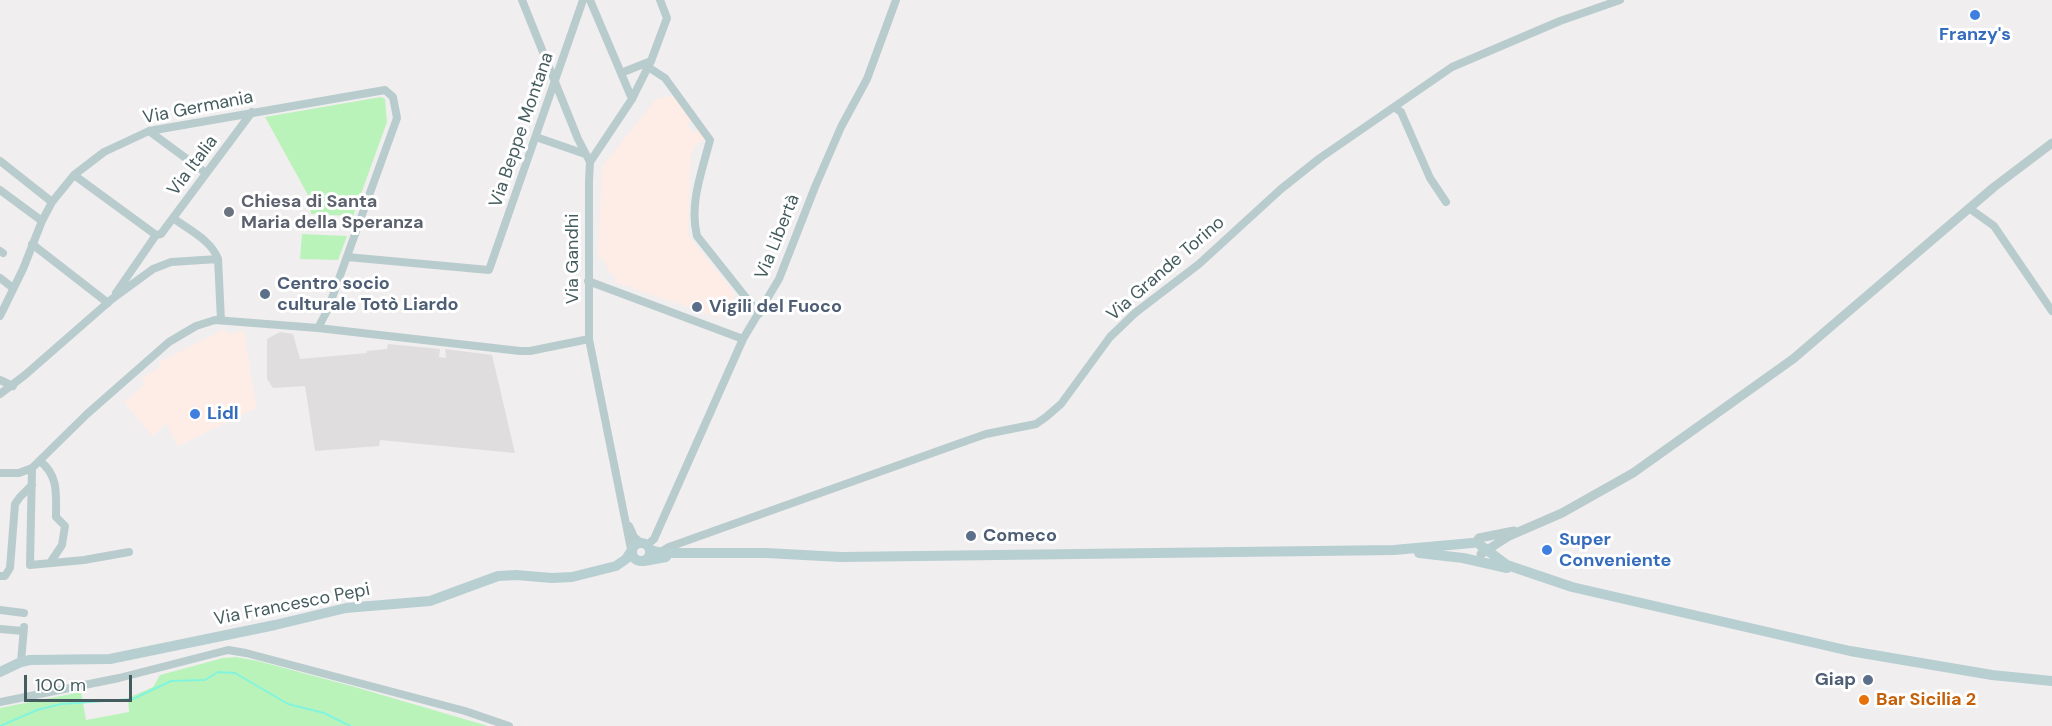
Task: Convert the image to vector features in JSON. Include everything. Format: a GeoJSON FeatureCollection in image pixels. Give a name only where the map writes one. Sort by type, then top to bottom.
{"type":"FeatureCollection","features":[{"type":"Feature","properties":{"kind":"main road"},"geometry":{"type":"LineString","coordinates":[[640,552],[686,551],[841,557],[1422,549],[1460,543],[1522,571]]}},
{"type":"Feature","properties":{"kind":"main road"},"geometry":{"type":"LineString","coordinates":[[1394,549],[1478,550],[1522,571],[1572,587],[1850,651],[1992,675],[2052,681]]}},
{"type":"Feature","properties":{"kind":"main road","name":"Via Francesco Pepi"},"geometry":{"type":"LineString","coordinates":[[0,672],[21,662],[42,659],[110,659],[346,608],[430,601],[498,576],[516,574],[552,578],[572,577],[611,572],[636,565],[640,552],[705,552]]}},
{"type":"Feature","properties":{"kind":"street"},"geometry":{"type":"LineString","coordinates":[[522,0],[590,162],[632,99],[650,64],[667,18],[660,0]]}},
{"type":"Feature","properties":{"kind":"street","name":"Via Beppe Montana"},"geometry":{"type":"LineString","coordinates":[[347,257],[489,270],[584,0]]}},
{"type":"Feature","properties":{"kind":"street"},"geometry":{"type":"LineString","coordinates":[[590,0],[632,99]]}},
{"type":"Feature","properties":{"kind":"street","name":"Via Libertà"},"geometry":{"type":"LineString","coordinates":[[640,552],[654,539],[743,339],[779,279],[832,147],[867,79],[896,0]]}},
{"type":"Feature","properties":{"kind":"street","name":"Via Grande Torino"},"geometry":{"type":"LineString","coordinates":[[661,552],[665,548],[986,434],[1036,424],[1062,404],[1110,338],[1135,313],[1198,264],[1281,189],[1452,67],[1560,21],[1620,0]]}},
{"type":"Feature","properties":{"kind":"street"},"geometry":{"type":"LineString","coordinates":[[621,73],[650,64]]}},
{"type":"Feature","properties":{"kind":"street"},"geometry":{"type":"LineString","coordinates":[[650,64],[665,78],[710,140],[695,199],[694,224],[697,236],[759,315]]}},
{"type":"Feature","properties":{"kind":"street","name":"Via Germania"},"geometry":{"type":"LineString","coordinates":[[1,313],[52,202],[74,175],[104,152],[149,131],[385,90],[393,97],[397,118],[347,257]]}},
{"type":"Feature","properties":{"kind":"street"},"geometry":{"type":"LineString","coordinates":[[1394,107],[1401,112],[1430,178],[1446,202]]}},
{"type":"Feature","properties":{"kind":"street","name":"Via Italia"},"geometry":{"type":"LineString","coordinates":[[110,301],[156,235],[161,234],[252,112]]}},
{"type":"Feature","properties":{"kind":"street"},"geometry":{"type":"LineString","coordinates":[[149,131],[206,173]]}},
{"type":"Feature","properties":{"kind":"street"},"geometry":{"type":"LineString","coordinates":[[536,137],[585,154]]}},
{"type":"Feature","properties":{"kind":"street"},"geometry":{"type":"LineString","coordinates":[[1478,550],[1562,513],[1633,474],[1793,359],[1969,208],[2052,143]]}},
{"type":"Feature","properties":{"kind":"street"},"geometry":{"type":"LineString","coordinates":[[0,161],[52,202]]}},
{"type":"Feature","properties":{"kind":"street","name":"Via Gandhi"},"geometry":{"type":"LineString","coordinates":[[590,162],[589,339],[625,517],[640,552]]}},
{"type":"Feature","properties":{"kind":"street"},"geometry":{"type":"LineString","coordinates":[[74,175],[156,235]]}},
{"type":"Feature","properties":{"kind":"street"},"geometry":{"type":"LineString","coordinates":[[0,190],[42,221]]}},
{"type":"Feature","properties":{"kind":"street"},"geometry":{"type":"LineString","coordinates":[[1969,208],[1994,226],[2052,311]]}},
{"type":"Feature","properties":{"kind":"street"},"geometry":{"type":"LineString","coordinates":[[173,218],[210,245],[218,260],[221,320]]}},
{"type":"Feature","properties":{"kind":"street"},"geometry":{"type":"LineString","coordinates":[[32,244],[110,301]]}},
{"type":"Feature","properties":{"kind":"street"},"geometry":{"type":"LineString","coordinates":[[318,328],[328,309],[347,257]]}},
{"type":"Feature","properties":{"kind":"street"},"geometry":{"type":"LineString","coordinates":[[0,394],[13,386],[110,301],[144,275],[165,263],[218,260]]}},
{"type":"Feature","properties":{"kind":"street"},"geometry":{"type":"LineString","coordinates":[[0,278],[13,288]]}},
{"type":"Feature","properties":{"kind":"street"},"geometry":{"type":"LineString","coordinates":[[588,281],[743,339]]}},
{"type":"Feature","properties":{"kind":"street"},"geometry":{"type":"LineString","coordinates":[[0,473],[20,473],[32,468],[87,414],[169,342],[202,324],[221,320],[318,328],[520,351],[589,339]]}},
{"type":"Feature","properties":{"kind":"street"},"geometry":{"type":"LineString","coordinates":[[0,380],[13,386]]}},
{"type":"Feature","properties":{"kind":"street"},"geometry":{"type":"LineString","coordinates":[[40,461],[49,468],[53,475],[56,487],[56,517],[65,526],[62,545],[49,564]]}},
{"type":"Feature","properties":{"kind":"street"},"geometry":{"type":"LineString","coordinates":[[32,468],[30,564],[49,564],[129,552]]}},
{"type":"Feature","properties":{"kind":"street"},"geometry":{"type":"LineString","coordinates":[[0,576],[5,576],[10,568],[15,504],[32,485]]}},
{"type":"Feature","properties":{"kind":"street"},"geometry":{"type":"LineString","coordinates":[[625,517],[640,552]]}},
{"type":"Feature","properties":{"kind":"street"},"geometry":{"type":"LineString","coordinates":[[1478,550],[1525,529]]}},
{"type":"Feature","properties":{"kind":"street"},"geometry":{"type":"LineString","coordinates":[[686,551],[684,546],[691,540]]}},
{"type":"Feature","properties":{"kind":"street"},"geometry":{"type":"LineString","coordinates":[[0,610],[24,613]]}},
{"type":"Feature","properties":{"kind":"street"},"geometry":{"type":"LineString","coordinates":[[0,629],[24,629],[21,662]]}},
{"type":"Feature","properties":{"kind":"street"},"geometry":{"type":"LineString","coordinates":[[0,702],[119,678],[228,650],[465,711],[509,726]]}},
{"type":"Feature","properties":{"kind":"shaded area"},"geometry":{"type":"Polygon","coordinates":[[[674,96],[691,120],[687,124],[693,133],[698,129],[705,139],[695,146],[691,154],[688,235],[735,294],[720,318],[614,282],[616,276],[612,275],[602,258],[598,258],[602,167],[657,98],[674,96]]]}},
{"type":"Feature","properties":{"kind":"shaded area"},"geometry":{"type":"Polygon","coordinates":[[[224,329],[228,334],[244,330],[256,408],[178,446],[166,423],[153,437],[124,402],[145,384],[141,378],[161,367],[159,362],[224,329]]]}},
{"type":"Feature","properties":{"kind":"shaded area"},"geometry":{"type":"Polygon","coordinates":[[[280,332],[293,334],[300,359],[367,353],[367,351],[387,349],[388,344],[440,349],[439,357],[446,358],[445,349],[492,355],[515,453],[380,440],[379,446],[315,451],[305,386],[273,388],[267,379],[267,339],[280,332]]]}},
{"type":"Feature","properties":{"kind":"green space"},"geometry":{"type":"Polygon","coordinates":[[[381,97],[385,99],[387,122],[353,216],[311,214],[309,197],[265,117],[381,97]]]}},
{"type":"Feature","properties":{"kind":"green space"},"geometry":{"type":"Polygon","coordinates":[[[302,234],[347,236],[338,260],[300,259],[302,234]]]}},
{"type":"Feature","properties":{"kind":"green space"},"geometry":{"type":"Polygon","coordinates":[[[236,657],[355,687],[488,726],[0,726],[0,708],[81,692],[86,720],[129,712],[128,698],[153,687],[160,675],[223,658],[236,657]]]}},
{"type":"Feature","properties":{"kind":"waterway"},"geometry":{"type":"LineString","coordinates":[[0,726],[37,710],[61,704],[133,699],[171,681],[205,680],[218,672],[235,673],[288,704],[324,713],[350,726]]}},
{"type":"Feature","properties":{"kind":"place","name":"Franzy's"},"geometry":{"type":"Point","coordinates":[1975,15]}},
{"type":"Feature","properties":{"kind":"place","name":"Chiesa di Santa Maria della Speranza"},"geometry":{"type":"Point","coordinates":[229,212]}},
{"type":"Feature","properties":{"kind":"place","name":"Centro socio culturale Totò Liardo"},"geometry":{"type":"Point","coordinates":[265,294]}},
{"type":"Feature","properties":{"kind":"place","name":"Vigili del Fuoco"},"geometry":{"type":"Point","coordinates":[697,307]}},
{"type":"Feature","properties":{"kind":"place","name":"Lidl"},"geometry":{"type":"Point","coordinates":[195,414]}},
{"type":"Feature","properties":{"kind":"place","name":"Comeco"},"geometry":{"type":"Point","coordinates":[971,536]}},
{"type":"Feature","properties":{"kind":"place","name":"Super Conveniente"},"geometry":{"type":"Point","coordinates":[1547,550]}},
{"type":"Feature","properties":{"kind":"place","name":"Giap"},"geometry":{"type":"Point","coordinates":[1868,680]}},
{"type":"Feature","properties":{"kind":"place","name":"Bar Sicilia 2"},"geometry":{"type":"Point","coordinates":[1864,700]}}]}
